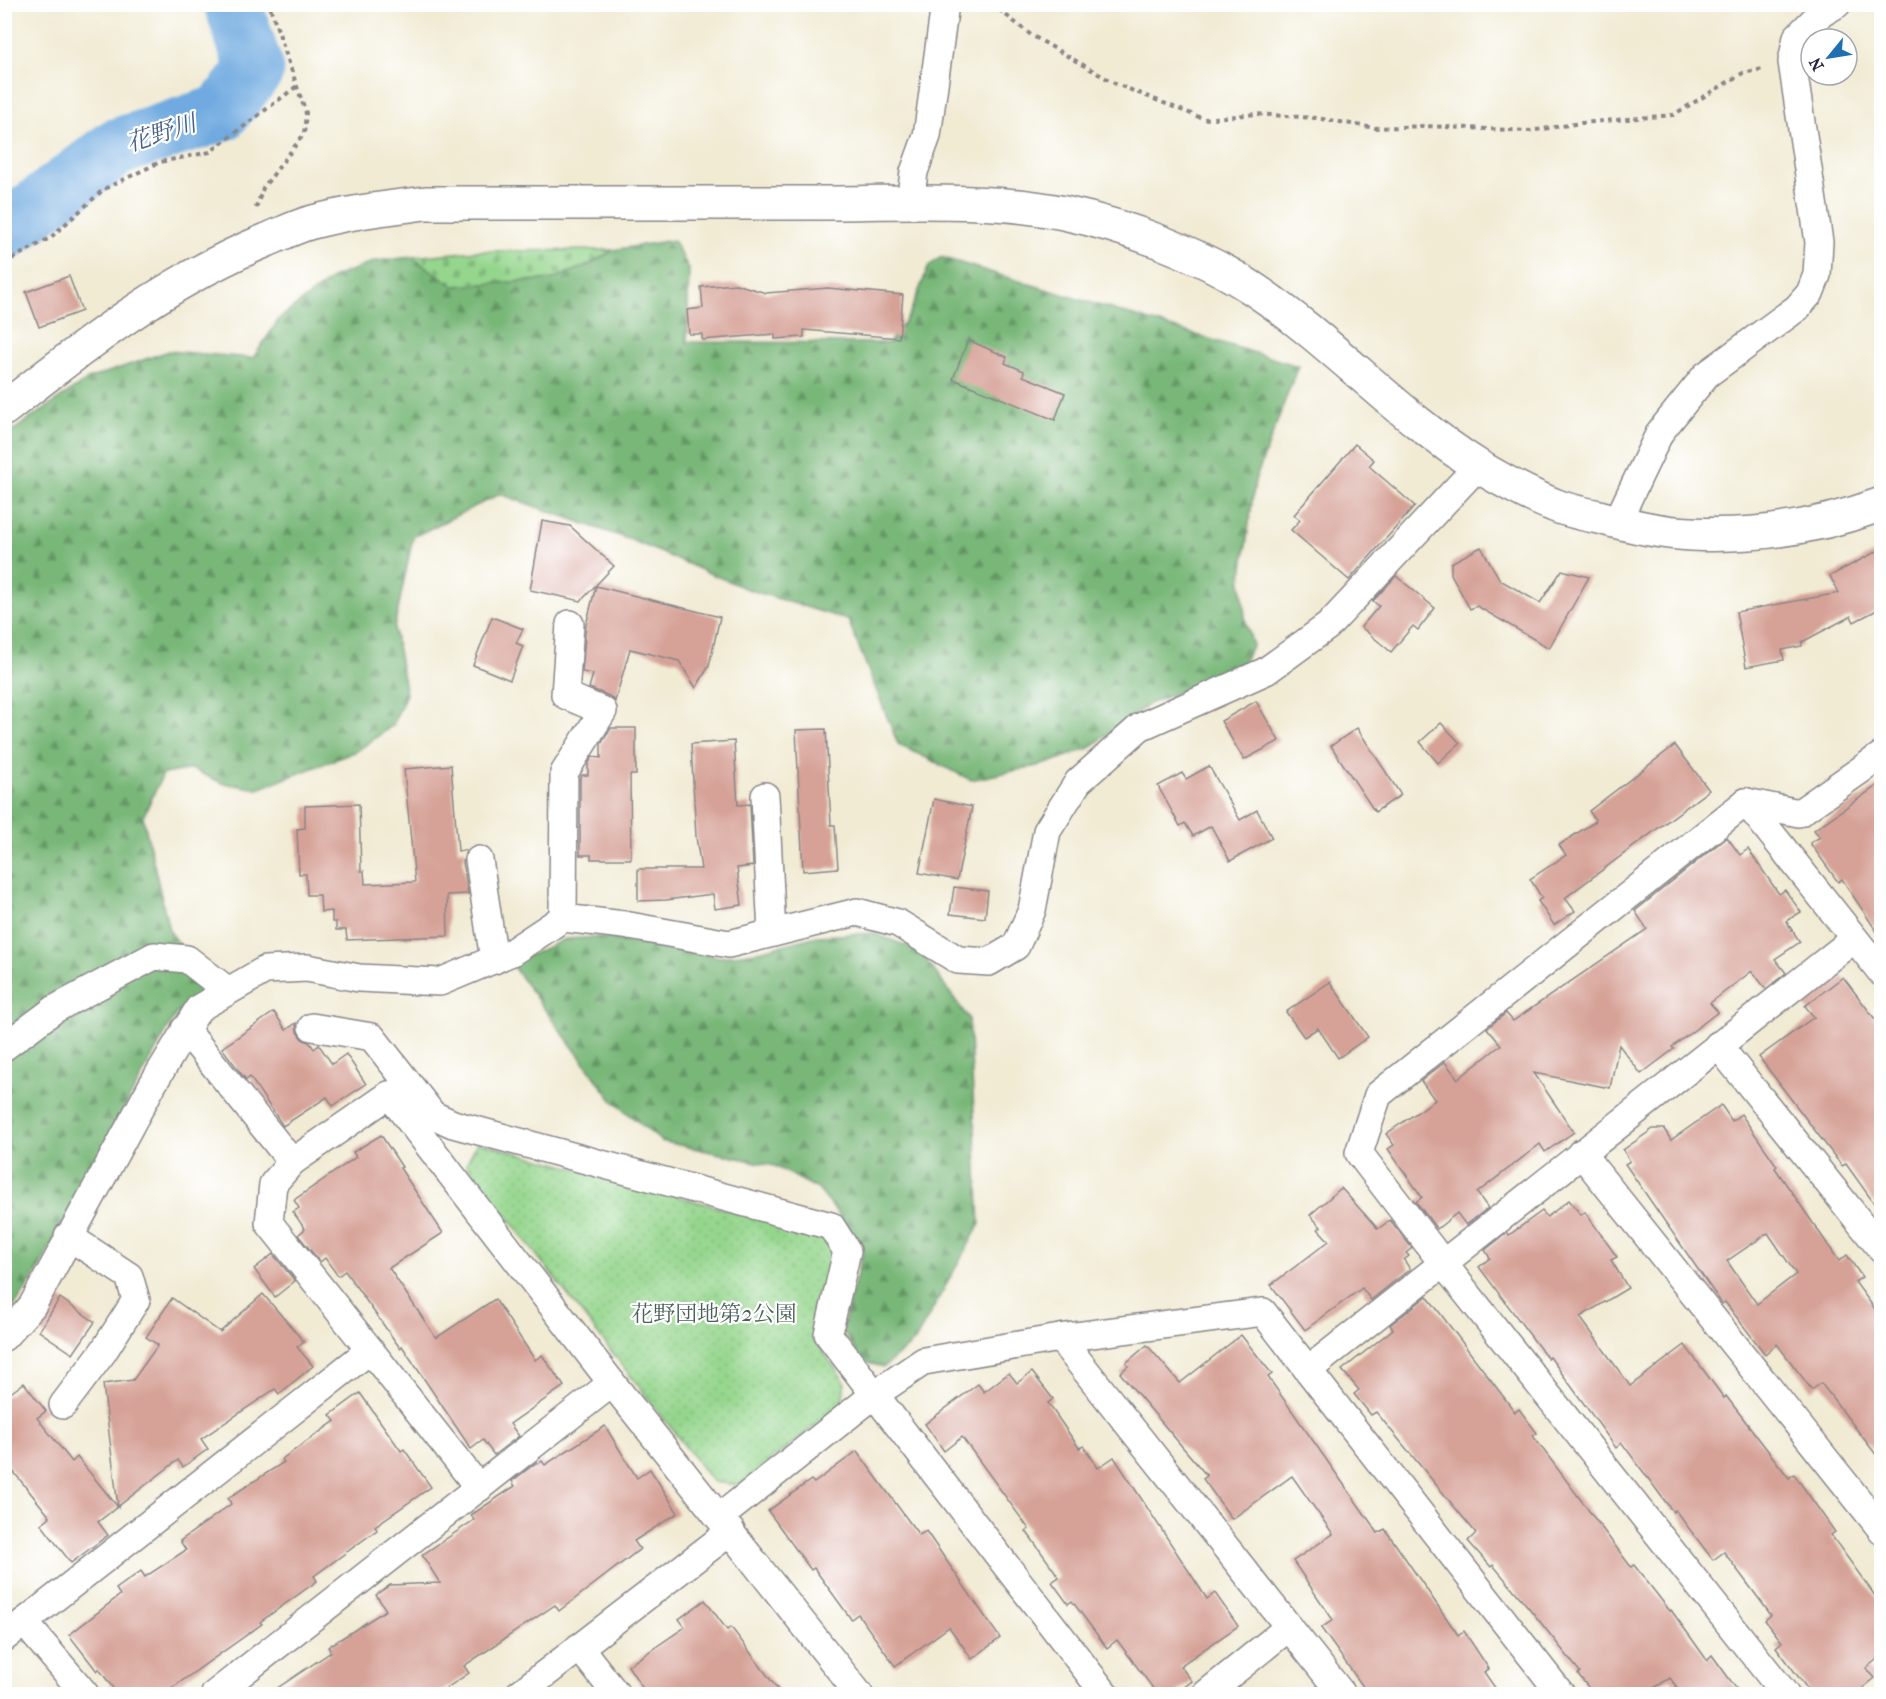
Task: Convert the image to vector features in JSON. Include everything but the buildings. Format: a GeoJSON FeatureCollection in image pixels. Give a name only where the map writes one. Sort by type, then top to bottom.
{"type":"FeatureCollection","features":[{"type":"Feature","properties":{"kind":"street"},"geometry":{"type":"LineString","coordinates":[[910,202],[914,172],[927,136],[945,4]]}},
{"type":"Feature","properties":{"kind":"street"},"geometry":{"type":"LineString","coordinates":[[1617,522],[1660,432],[1707,375],[1797,308],[1810,293],[1817,275],[1819,242],[1792,62],[1797,37],[1820,14],[1837,4]]}},
{"type":"Feature","properties":{"kind":"street"},"geometry":{"type":"LineString","coordinates":[[4,409],[54,369],[177,284],[244,249],[307,223],[351,213],[426,203],[910,202],[991,204],[1063,213],[1126,230],[1190,255],[1251,287],[1330,347],[1396,405],[1478,466],[1556,506],[1617,522],[1687,534],[1737,534],[1791,529],[1845,517],[1881,504]]}},
{"type":"Feature","properties":{"kind":"street"},"geometry":{"type":"LineString","coordinates":[[4,1336],[32,1305],[154,1082],[199,1008],[265,970],[307,968],[359,978],[440,982],[512,952],[563,918],[624,925],[729,944],[858,912],[898,923],[958,960],[989,962],[1016,946],[1032,910],[1047,831],[1078,782],[1140,726],[1266,671],[1328,626],[1478,466]]}},
{"type":"Feature","properties":{"kind":"street"},"geometry":{"type":"LineString","coordinates":[[563,918],[564,773],[603,711],[565,696],[570,624]]}},
{"type":"Feature","properties":{"kind":"street"},"geometry":{"type":"LineString","coordinates":[[1746,802],[1799,813],[1881,755]]}},
{"type":"Feature","properties":{"kind":"street"},"geometry":{"type":"LineString","coordinates":[[765,796],[772,933]]}},
{"type":"Feature","properties":{"kind":"street"},"geometry":{"type":"LineString","coordinates":[[1746,802],[1881,974]]}},
{"type":"Feature","properties":{"kind":"street"},"geometry":{"type":"LineString","coordinates":[[1746,802],[1378,1095],[1359,1153],[1442,1262],[1785,1695]]}},
{"type":"Feature","properties":{"kind":"street"},"geometry":{"type":"LineString","coordinates":[[479,860],[494,960]]}},
{"type":"Feature","properties":{"kind":"street"},"geometry":{"type":"LineString","coordinates":[[1308,1370],[1854,939]]}},
{"type":"Feature","properties":{"kind":"street"},"geometry":{"type":"LineString","coordinates":[[4,1047],[55,1009],[154,956],[187,960],[228,991]]}},
{"type":"Feature","properties":{"kind":"street"},"geometry":{"type":"LineString","coordinates":[[312,1027],[372,1037],[432,1114]]}},
{"type":"Feature","properties":{"kind":"street"},"geometry":{"type":"LineString","coordinates":[[185,1029],[292,1162]]}},
{"type":"Feature","properties":{"kind":"street"},"geometry":{"type":"LineString","coordinates":[[1718,1046],[1881,1250]]}},
{"type":"Feature","properties":{"kind":"street"},"geometry":{"type":"LineString","coordinates":[[389,1095],[453,1124],[831,1226],[847,1251],[828,1334],[1105,1695]]}},
{"type":"Feature","properties":{"kind":"street"},"geometry":{"type":"LineString","coordinates":[[389,1095],[292,1162],[273,1184],[269,1223],[479,1488]]}},
{"type":"Feature","properties":{"kind":"street"},"geometry":{"type":"LineString","coordinates":[[389,1095],[612,1383],[859,1695]]}},
{"type":"Feature","properties":{"kind":"street"},"geometry":{"type":"LineString","coordinates":[[1581,1153],[1881,1530]]}},
{"type":"Feature","properties":{"kind":"street"},"geometry":{"type":"LineString","coordinates":[[63,1406],[103,1352],[136,1300],[129,1276],[68,1236]]}},
{"type":"Feature","properties":{"kind":"street"},"geometry":{"type":"LineString","coordinates":[[519,1695],[725,1524],[874,1395],[924,1361],[1060,1338],[1263,1312],[1561,1695]]}},
{"type":"Feature","properties":{"kind":"street"},"geometry":{"type":"LineString","coordinates":[[1060,1338],[1342,1695]]}},
{"type":"Feature","properties":{"kind":"street"},"geometry":{"type":"LineString","coordinates":[[85,1695],[14,1630],[370,1350]]}},
{"type":"Feature","properties":{"kind":"street"},"geometry":{"type":"LineString","coordinates":[[215,1695],[612,1383]]}},
{"type":"Feature","properties":{"kind":"street"},"geometry":{"type":"LineString","coordinates":[[1206,1695],[1289,1627]]}},
{"type":"Feature","properties":{"kind":"street"},"geometry":{"type":"LineString","coordinates":[[579,1647],[616,1695]]}},
{"type":"Feature","properties":{"kind":"path"},"geometry":{"type":"LineString","coordinates":[[244,249],[262,188],[304,134],[306,113],[268,4]]}},
{"type":"Feature","properties":{"kind":"path"},"geometry":{"type":"LineString","coordinates":[[992,4],[1031,35],[1116,84],[1204,119],[1256,114],[1316,118],[1375,128],[1425,126],[1530,130],[1673,115],[1743,73],[1792,62]]}},
{"type":"Feature","properties":{"kind":"path"},"geometry":{"type":"LineString","coordinates":[[4,263],[50,238],[104,189],[160,162],[210,152],[254,121],[297,86]]}},
{"type":"Feature","properties":{"kind":"green space"},"geometry":{"type":"Polygon","coordinates":[[[673,240],[689,269],[687,342],[889,343],[909,315],[929,266],[941,257],[1298,366],[1255,481],[1241,582],[1246,624],[1253,645],[1240,667],[1149,704],[1089,748],[1046,764],[971,780],[898,744],[848,620],[747,589],[631,540],[500,494],[413,537],[394,629],[406,694],[393,725],[357,751],[258,789],[222,783],[192,769],[163,774],[143,817],[169,930],[203,977],[207,991],[176,1014],[35,1276],[5,1320],[5,436],[88,379],[169,351],[253,358],[280,318],[334,277],[376,261],[412,257],[454,286],[553,279],[590,264],[613,250],[673,240]]]}},
{"type":"Feature","properties":{"kind":"green space"},"geometry":{"type":"Polygon","coordinates":[[[613,250],[590,264],[553,279],[454,286],[412,257],[477,251],[613,250]]]}},
{"type":"Feature","properties":{"kind":"green space"},"geometry":{"type":"Polygon","coordinates":[[[873,933],[920,951],[969,1019],[980,1224],[915,1341],[884,1367],[863,1362],[842,1330],[863,1252],[840,1216],[818,1189],[775,1166],[661,1141],[612,1100],[511,964],[565,939],[600,937],[720,957],[755,952],[817,936],[873,933]]]}},
{"type":"Feature","properties":{"kind":"green space","name":"花野団地第2公園"},"geometry":{"type":"Polygon","coordinates":[[[478,1142],[823,1236],[834,1254],[815,1340],[845,1382],[842,1405],[739,1485],[713,1482],[466,1164],[478,1142]]]}},
{"type":"Feature","properties":{"kind":"waterway","name":"花野川"},"geometry":{"type":"LineString","coordinates":[[4,232],[117,147],[221,113],[255,70],[233,4]]}}]}
